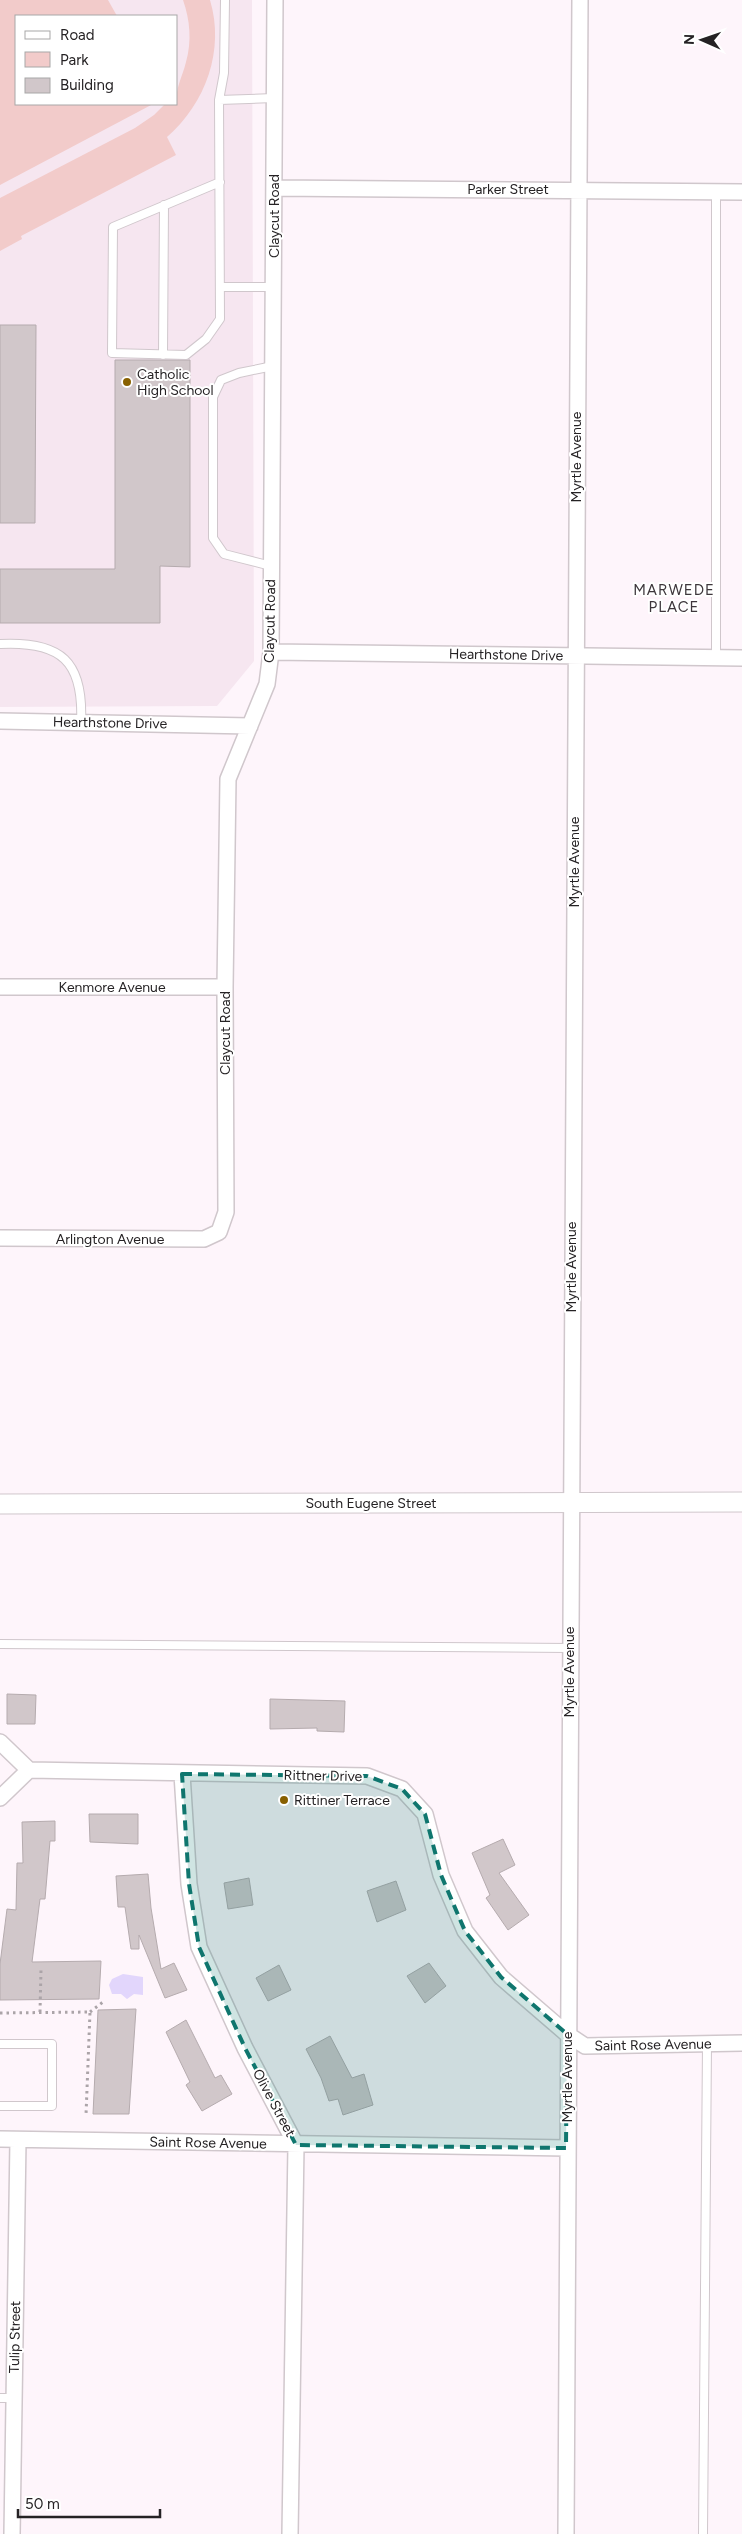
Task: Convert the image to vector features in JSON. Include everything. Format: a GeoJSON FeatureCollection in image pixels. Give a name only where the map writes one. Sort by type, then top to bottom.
{"type":"FeatureCollection","features":[{"type":"Feature","properties":{"kind":"street","name":"Claycut Road"},"geometry":{"type":"LineString","coordinates":[[219,1232],[226,1212],[225,988],[228,779],[267,684],[271,652],[275,0]]}},
{"type":"Feature","properties":{"kind":"street","name":"Myrtle Avenue"},"geometry":{"type":"LineString","coordinates":[[566,2534],[566,2148],[577,189],[580,0]]}},
{"type":"Feature","properties":{"kind":"street","name":"Parker Street"},"geometry":{"type":"LineString","coordinates":[[274,188],[577,189],[742,192]]}},
{"type":"Feature","properties":{"kind":"street","name":"Hearthstone Drive"},"geometry":{"type":"LineString","coordinates":[[271,652],[742,658]]}},
{"type":"Feature","properties":{"kind":"street","name":"Hearthstone Drive"},"geometry":{"type":"LineString","coordinates":[[0,721],[250,726]]}},
{"type":"Feature","properties":{"kind":"street","name":"Kenmore Avenue"},"geometry":{"type":"LineString","coordinates":[[0,987],[225,988]]}},
{"type":"Feature","properties":{"kind":"street","name":"Arlington Avenue"},"geometry":{"type":"LineString","coordinates":[[0,1238],[204,1239],[219,1232]]}},
{"type":"Feature","properties":{"kind":"street","name":"South Eugene Street"},"geometry":{"type":"LineString","coordinates":[[0,1504],[742,1502]]}},
{"type":"Feature","properties":{"kind":"street"},"geometry":{"type":"LineString","coordinates":[[0,1742],[29,1770],[0,1798]]}},
{"type":"Feature","properties":{"kind":"street","name":"Rittner Drive"},"geometry":{"type":"LineString","coordinates":[[29,1770],[367,1776],[402,1789],[425,1814],[442,1875],[465,1930],[501,1977],[567,2034]]}},
{"type":"Feature","properties":{"kind":"street","name":"Olive Street"},"geometry":{"type":"LineString","coordinates":[[182,1774],[189,1884],[199,1947],[245,2048],[296,2145],[290,2534]]}},
{"type":"Feature","properties":{"kind":"street","name":"Saint Rose Avenue"},"geometry":{"type":"LineString","coordinates":[[567,2034],[585,2046],[742,2043]]}},
{"type":"Feature","properties":{"kind":"street","name":"Saint Rose Avenue"},"geometry":{"type":"LineString","coordinates":[[0,2139],[566,2148]]}},
{"type":"Feature","properties":{"kind":"street","name":"Tulip Street"},"geometry":{"type":"LineString","coordinates":[[12,2534],[7,2398],[18,2140]]}},
{"type":"Feature","properties":{"kind":"lane"},"geometry":{"type":"LineString","coordinates":[[220,182],[113,227],[112,353],[186,355],[206,339],[220,319],[220,182],[219,100],[224,73],[225,0]]}},
{"type":"Feature","properties":{"kind":"lane"},"geometry":{"type":"LineString","coordinates":[[219,100],[274,98]]}},
{"type":"Feature","properties":{"kind":"lane"},"geometry":{"type":"LineString","coordinates":[[716,191],[716,658]]}},
{"type":"Feature","properties":{"kind":"lane"},"geometry":{"type":"LineString","coordinates":[[163,355],[164,205]]}},
{"type":"Feature","properties":{"kind":"lane"},"geometry":{"type":"LineString","coordinates":[[220,287],[273,287]]}},
{"type":"Feature","properties":{"kind":"lane"},"geometry":{"type":"LineString","coordinates":[[271,566],[224,554],[213,538],[213,397],[222,380],[239,373],[273,366]]}},
{"type":"Feature","properties":{"kind":"lane"},"geometry":{"type":"LineString","coordinates":[[0,644],[23,643],[55,651],[72,665],[82,696],[81,723]]}},
{"type":"Feature","properties":{"kind":"lane"},"geometry":{"type":"LineString","coordinates":[[0,1644],[569,1648]]}},
{"type":"Feature","properties":{"kind":"lane"},"geometry":{"type":"LineString","coordinates":[[0,2044],[52,2044],[52,2106],[0,2106]]}},
{"type":"Feature","properties":{"kind":"lane"},"geometry":{"type":"LineString","coordinates":[[703,2534],[707,2044]]}},
{"type":"Feature","properties":{"kind":"path"},"geometry":{"type":"LineString","coordinates":[[40,2012],[42,1969]]}},
{"type":"Feature","properties":{"kind":"path"},"geometry":{"type":"LineString","coordinates":[[0,2013],[90,2012],[103,2002]]}},
{"type":"Feature","properties":{"kind":"path"},"geometry":{"type":"LineString","coordinates":[[86,2115],[90,2012]]}},
{"type":"Feature","properties":{"kind":"highlighted area"},"geometry":{"type":"Polygon","coordinates":[[[182,1774],[367,1776],[402,1789],[425,1814],[441,1875],[465,1931],[501,1977],[567,2034],[566,2148],[296,2145],[245,2048],[199,1947],[189,1884],[182,1774]]]}},
{"type":"Feature","properties":{"kind":"shaded area","name":"Catholic High School"},"geometry":{"type":"Polygon","coordinates":[[[0,0],[252,0],[254,661],[217,706],[0,707],[0,0]]]}},
{"type":"Feature","properties":{"kind":"shaded area"},"geometry":{"type":"Polygon","coordinates":[[[123,1974],[143,1977],[143,1995],[134,1994],[127,1999],[121,1994],[112,1994],[109,1985],[112,1979],[123,1974]]]}},
{"type":"Feature","properties":{"kind":"green space"},"geometry":{"type":"Polygon","coordinates":[[[0,0],[108,0],[116,15],[15,15],[15,105],[151,105],[0,185],[0,0]]]}},
{"type":"Feature","properties":{"kind":"green space"},"geometry":{"type":"Polygon","coordinates":[[[183,0],[210,0],[215,38],[209,75],[202,92],[181,123],[167,137],[176,155],[21,236],[22,239],[0,251],[0,198],[135,128],[154,115],[164,105],[178,105],[178,87],[186,62],[190,38],[183,0]]]}},
{"type":"Feature","properties":{"kind":"building"},"geometry":{"type":"Polygon","coordinates":[[[0,325],[36,325],[35,523],[0,523],[0,325]]]}},
{"type":"Feature","properties":{"kind":"building"},"geometry":{"type":"Polygon","coordinates":[[[115,360],[190,360],[190,567],[160,566],[160,623],[0,623],[0,569],[115,569],[115,360]]]}},
{"type":"Feature","properties":{"kind":"building"},"geometry":{"type":"Polygon","coordinates":[[[7,1694],[36,1695],[35,1724],[7,1724],[7,1694]]]}},
{"type":"Feature","properties":{"kind":"building"},"geometry":{"type":"Polygon","coordinates":[[[270,1699],[345,1701],[344,1732],[317,1731],[317,1728],[270,1729],[270,1699]]]}},
{"type":"Feature","properties":{"kind":"building"},"geometry":{"type":"Polygon","coordinates":[[[89,1814],[138,1814],[138,1844],[90,1842],[89,1814]]]}},
{"type":"Feature","properties":{"kind":"building"},"geometry":{"type":"Polygon","coordinates":[[[55,1821],[55,1841],[50,1841],[45,1899],[40,1899],[32,1962],[101,1961],[99,1999],[0,2000],[0,1964],[7,1909],[16,1910],[17,1863],[23,1863],[22,1822],[55,1821]]]}},
{"type":"Feature","properties":{"kind":"building"},"geometry":{"type":"Polygon","coordinates":[[[503,1839],[515,1865],[499,1873],[529,1915],[508,1930],[486,1898],[490,1895],[472,1853],[503,1839]]]}},
{"type":"Feature","properties":{"kind":"building"},"geometry":{"type":"Polygon","coordinates":[[[148,1874],[151,1908],[161,1969],[174,1963],[187,1990],[165,1998],[139,1935],[139,1949],[131,1949],[125,1907],[118,1907],[116,1876],[148,1874]]]}},
{"type":"Feature","properties":{"kind":"building"},"geometry":{"type":"Polygon","coordinates":[[[249,1878],[253,1905],[228,1909],[224,1883],[249,1878]]]}},
{"type":"Feature","properties":{"kind":"building"},"geometry":{"type":"Polygon","coordinates":[[[396,1881],[406,1910],[377,1922],[367,1891],[396,1881]]]}},
{"type":"Feature","properties":{"kind":"building"},"geometry":{"type":"Polygon","coordinates":[[[429,1963],[446,1986],[425,2003],[407,1976],[429,1963]]]}},
{"type":"Feature","properties":{"kind":"building"},"geometry":{"type":"Polygon","coordinates":[[[279,1965],[291,1990],[268,2001],[256,1978],[279,1965]]]}},
{"type":"Feature","properties":{"kind":"building"},"geometry":{"type":"Polygon","coordinates":[[[136,2009],[129,2114],[93,2114],[98,2010],[136,2009]]]}},
{"type":"Feature","properties":{"kind":"building"},"geometry":{"type":"Polygon","coordinates":[[[186,2020],[215,2078],[221,2075],[232,2094],[202,2111],[186,2085],[190,2082],[166,2032],[186,2020]]]}},
{"type":"Feature","properties":{"kind":"building"},"geometry":{"type":"Polygon","coordinates":[[[330,2036],[352,2078],[364,2074],[373,2105],[343,2115],[338,2099],[329,2101],[321,2078],[306,2049],[330,2036]]]}},
{"type":"Feature","properties":{"kind":"place","name":"Catholic High School"},"geometry":{"type":"Point","coordinates":[127,382]}},
{"type":"Feature","properties":{"kind":"place","name":"Rittiner Terrace"},"geometry":{"type":"Point","coordinates":[284,1800]}},
{"type":"Feature","properties":{"kind":"district","name":"MARWEDE PLACE"},"geometry":{"type":"Point","coordinates":[674,598]}}]}
